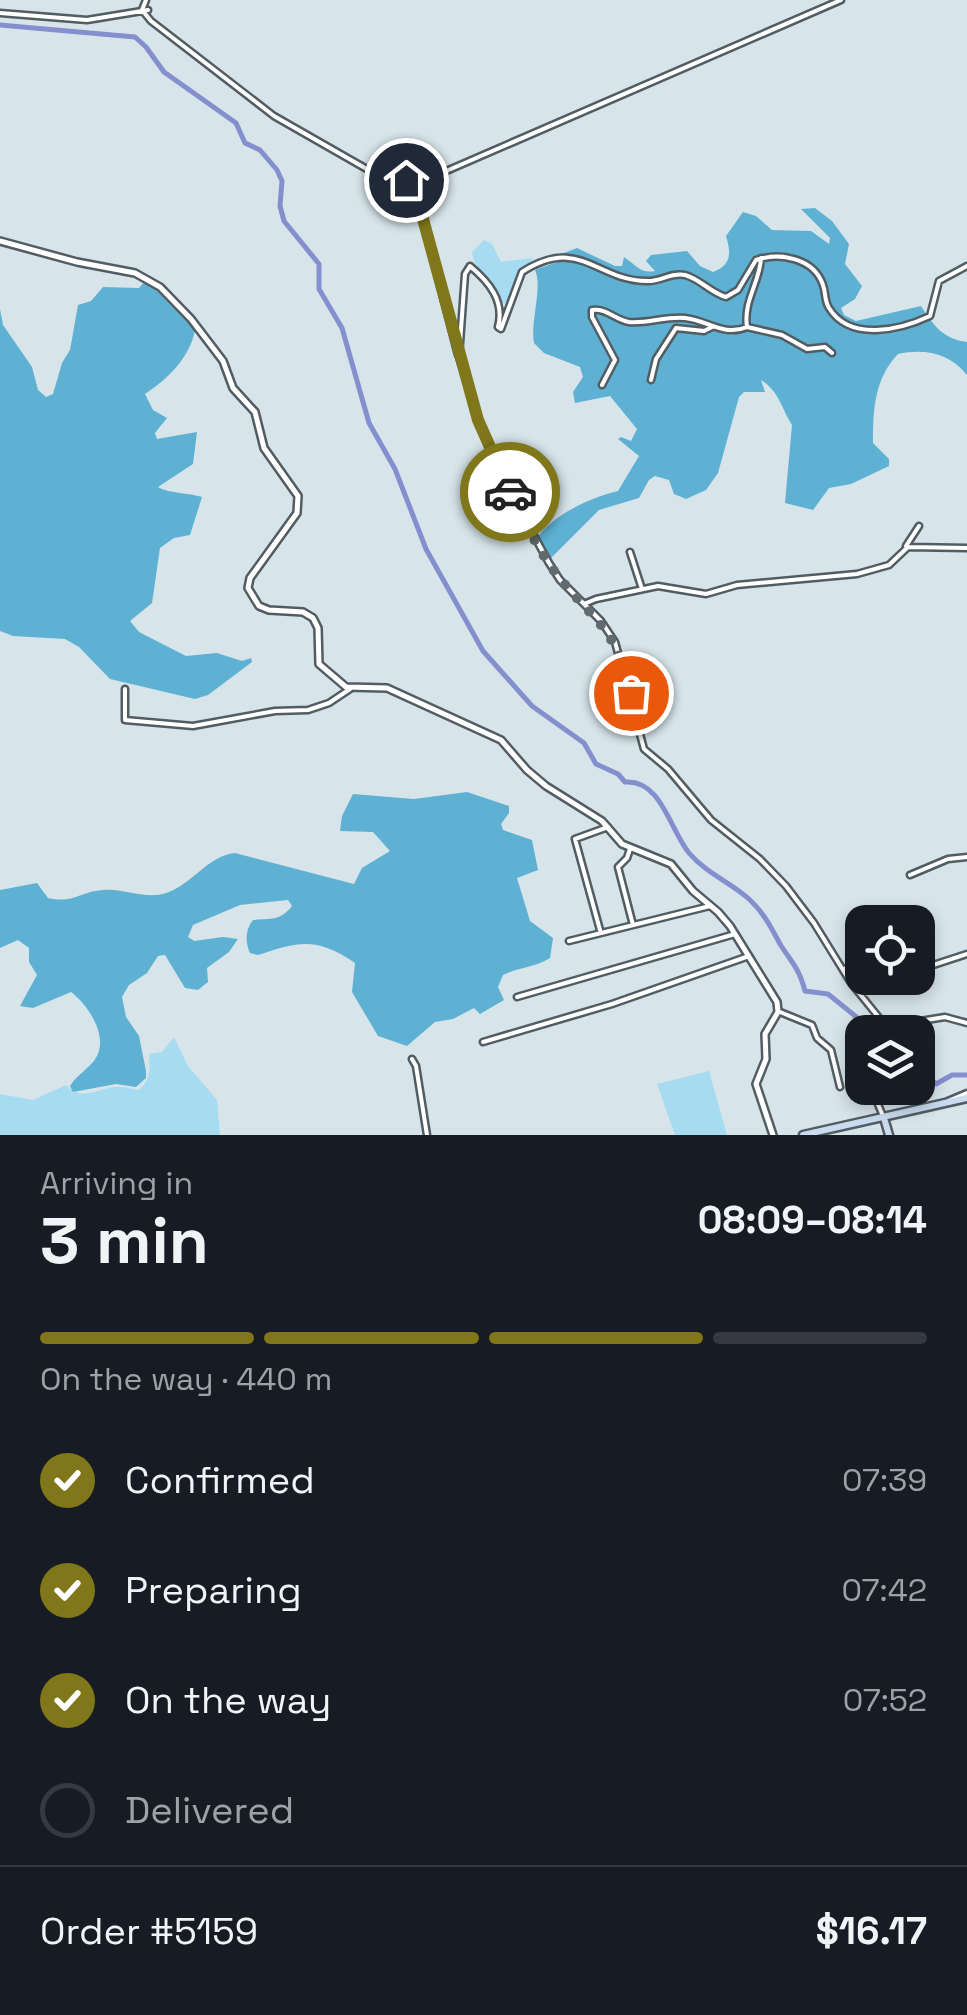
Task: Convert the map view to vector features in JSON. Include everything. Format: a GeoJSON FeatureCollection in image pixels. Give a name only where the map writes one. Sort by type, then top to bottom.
{"type":"FeatureCollection","features":[{"type":"Feature","properties":{"kind":"main road"},"geometry":{"type":"LineString","coordinates":[[802,1135],[967,1096]]}},
{"type":"Feature","properties":{"kind":"main road"},"geometry":{"type":"LineString","coordinates":[[884,1118],[889,1135]]}},
{"type":"Feature","properties":{"kind":"street"},"geometry":{"type":"LineString","coordinates":[[146,0],[145,10],[182,48],[274,116],[379,176],[406,180],[414,186],[459,358],[484,436],[549,563],[600,620],[618,647],[639,740],[711,820],[786,886],[845,974]]}},
{"type":"Feature","properties":{"kind":"street"},"geometry":{"type":"LineString","coordinates":[[414,186],[841,0]]}},
{"type":"Feature","properties":{"kind":"street"},"geometry":{"type":"LineString","coordinates":[[0,13],[87,20],[145,10]]}},
{"type":"Feature","properties":{"kind":"street"},"geometry":{"type":"LineString","coordinates":[[0,242],[142,275],[160,287],[191,319],[225,364],[233,388],[255,412],[260,441],[300,502],[297,514],[250,578],[250,594],[264,608],[310,616],[318,628],[318,664],[350,690]]}},
{"type":"Feature","properties":{"kind":"street"},"geometry":{"type":"LineString","coordinates":[[459,358],[467,267],[472,267],[494,292],[500,304],[501,329],[522,272],[561,257],[587,261],[638,280],[684,275],[726,297],[738,290],[751,264],[760,258],[786,257],[811,268],[824,285],[830,308],[865,331],[927,318],[934,310],[939,282],[967,266]]}},
{"type":"Feature","properties":{"kind":"street"},"geometry":{"type":"LineString","coordinates":[[746,327],[748,300],[760,270],[760,258]]}},
{"type":"Feature","properties":{"kind":"street"},"geometry":{"type":"LineString","coordinates":[[602,385],[615,360],[592,310],[603,310],[629,322],[667,317],[692,319],[724,331],[746,327],[782,335],[807,349],[825,347],[832,353]]}},
{"type":"Feature","properties":{"kind":"street"},"geometry":{"type":"LineString","coordinates":[[651,380],[656,359],[676,328],[704,331],[712,327]]}},
{"type":"Feature","properties":{"kind":"street"},"geometry":{"type":"LineString","coordinates":[[584,604],[658,586],[706,594],[738,585],[856,574],[889,565],[919,526]]}},
{"type":"Feature","properties":{"kind":"street"},"geometry":{"type":"LineString","coordinates":[[904,550],[967,548]]}},
{"type":"Feature","properties":{"kind":"street"},"geometry":{"type":"LineString","coordinates":[[630,552],[642,590]]}},
{"type":"Feature","properties":{"kind":"street"},"geometry":{"type":"LineString","coordinates":[[126,689],[125,720],[193,726],[275,711],[308,710],[350,690],[387,688],[501,740],[546,786],[608,826],[618,841],[667,861],[734,934],[776,998],[778,1012],[766,1033],[766,1059],[756,1084],[773,1135]]}},
{"type":"Feature","properties":{"kind":"street"},"geometry":{"type":"LineString","coordinates":[[601,932],[575,839],[608,826]]}},
{"type":"Feature","properties":{"kind":"street"},"geometry":{"type":"LineString","coordinates":[[630,849],[618,867],[633,924]]}},
{"type":"Feature","properties":{"kind":"street"},"geometry":{"type":"LineString","coordinates":[[910,876],[948,859],[967,857]]}},
{"type":"Feature","properties":{"kind":"street"},"geometry":{"type":"LineString","coordinates":[[570,941],[711,906]]}},
{"type":"Feature","properties":{"kind":"street"},"geometry":{"type":"LineString","coordinates":[[517,997],[734,934]]}},
{"type":"Feature","properties":{"kind":"street"},"geometry":{"type":"LineString","coordinates":[[935,963],[967,954]]}},
{"type":"Feature","properties":{"kind":"street"},"geometry":{"type":"LineString","coordinates":[[482,1042],[612,1004],[749,956]]}},
{"type":"Feature","properties":{"kind":"street"},"geometry":{"type":"LineString","coordinates":[[859,995],[887,1023],[946,1017],[967,1023]]}},
{"type":"Feature","properties":{"kind":"street"},"geometry":{"type":"LineString","coordinates":[[778,1012],[812,1025],[817,1038],[831,1050],[840,1087]]}},
{"type":"Feature","properties":{"kind":"street"},"geometry":{"type":"LineString","coordinates":[[412,1059],[428,1135]]}},
{"type":"Feature","properties":{"kind":"street"},"geometry":{"type":"LineString","coordinates":[[878,1105],[884,1118]]}},
{"type":"Feature","properties":{"kind":"shaded area"},"geometry":{"type":"Polygon","coordinates":[[[815,208],[832,221],[849,244],[845,264],[862,286],[855,299],[841,308],[844,315],[856,321],[921,306],[940,330],[967,342],[967,375],[936,354],[898,354],[884,374],[876,396],[874,419],[873,443],[889,459],[889,466],[851,484],[829,488],[813,510],[785,503],[792,425],[776,394],[761,380],[765,392],[744,392],[739,397],[718,473],[706,490],[686,499],[674,494],[669,480],[655,476],[639,498],[599,510],[550,559],[537,538],[544,529],[573,508],[618,491],[639,456],[618,439],[631,441],[637,429],[610,396],[575,403],[573,392],[583,377],[580,367],[544,353],[534,343],[538,285],[535,270],[565,259],[564,253],[577,248],[615,266],[622,266],[624,257],[650,272],[655,271],[646,261],[651,255],[687,251],[700,266],[713,272],[727,262],[726,236],[743,212],[756,216],[772,230],[811,231],[829,244],[830,238],[801,209],[815,208]]]}},
{"type":"Feature","properties":{"kind":"shaded area"},"geometry":{"type":"Polygon","coordinates":[[[484,240],[492,244],[501,262],[532,258],[533,267],[518,276],[507,304],[501,302],[474,259],[472,252],[484,240]]]}},
{"type":"Feature","properties":{"kind":"shaded area"},"geometry":{"type":"Polygon","coordinates":[[[146,280],[195,330],[177,366],[145,394],[153,410],[167,418],[155,433],[157,439],[197,432],[193,464],[158,487],[202,497],[190,535],[174,538],[160,548],[152,603],[130,621],[139,632],[186,656],[217,653],[242,661],[251,658],[252,662],[208,695],[195,699],[110,679],[79,647],[65,639],[13,636],[0,631],[0,309],[3,325],[32,367],[38,390],[46,397],[53,394],[70,350],[78,305],[91,301],[103,287],[139,288],[146,280]]]}},
{"type":"Feature","properties":{"kind":"shaded area"},"geometry":{"type":"Polygon","coordinates":[[[467,792],[509,806],[501,824],[503,830],[532,840],[538,870],[517,878],[530,921],[553,938],[550,958],[503,975],[498,987],[504,1000],[480,1014],[474,1008],[453,1019],[435,1022],[407,1046],[378,1036],[352,992],[355,963],[319,945],[250,953],[247,936],[253,920],[283,915],[292,906],[288,900],[240,905],[193,925],[188,937],[194,941],[238,939],[229,952],[207,968],[208,982],[198,990],[185,988],[165,955],[158,956],[147,973],[129,985],[122,997],[126,1017],[139,1036],[146,1071],[146,1078],[136,1087],[116,1084],[73,1092],[70,1086],[97,1056],[100,1038],[89,1012],[71,992],[33,1008],[20,1006],[37,975],[29,962],[29,948],[18,940],[0,948],[0,890],[37,883],[48,898],[57,899],[103,890],[158,895],[175,889],[216,859],[235,853],[354,884],[362,868],[390,851],[373,832],[340,831],[342,816],[353,794],[414,799],[467,792]]]}},
{"type":"Feature","properties":{"kind":"shaded area"},"geometry":{"type":"Polygon","coordinates":[[[174,1037],[188,1066],[217,1100],[220,1135],[0,1135],[0,1094],[33,1100],[66,1085],[80,1093],[115,1087],[139,1090],[148,1078],[149,1054],[162,1052],[174,1037]]]}},
{"type":"Feature","properties":{"kind":"shaded area"},"geometry":{"type":"Polygon","coordinates":[[[709,1071],[727,1135],[675,1135],[657,1084],[709,1071]]]}},
{"type":"Feature","properties":{"kind":"waterway"},"geometry":{"type":"LineString","coordinates":[[0,25],[135,37],[164,72],[236,123],[245,143],[260,150],[282,181],[280,206],[284,221],[319,264],[319,289],[342,328],[369,423],[395,469],[426,549],[483,651],[532,706],[584,743],[596,764],[618,774],[625,782],[648,789],[656,797],[689,853],[749,899],[763,915],[798,971],[805,991],[828,994],[854,1015]]}},
{"type":"Feature","properties":{"kind":"waterway"},"geometry":{"type":"LineString","coordinates":[[935,1083],[952,1075],[967,1075]]}},
{"type":"Feature","properties":{"kind":"way so far"},"geometry":{"type":"LineString","coordinates":[[510,492],[560,580],[610,632],[631,693]]}},
{"type":"Feature","properties":{"kind":"route"},"geometry":{"type":"LineString","coordinates":[[406,180],[414,186],[478,420],[510,492]]}}]}
